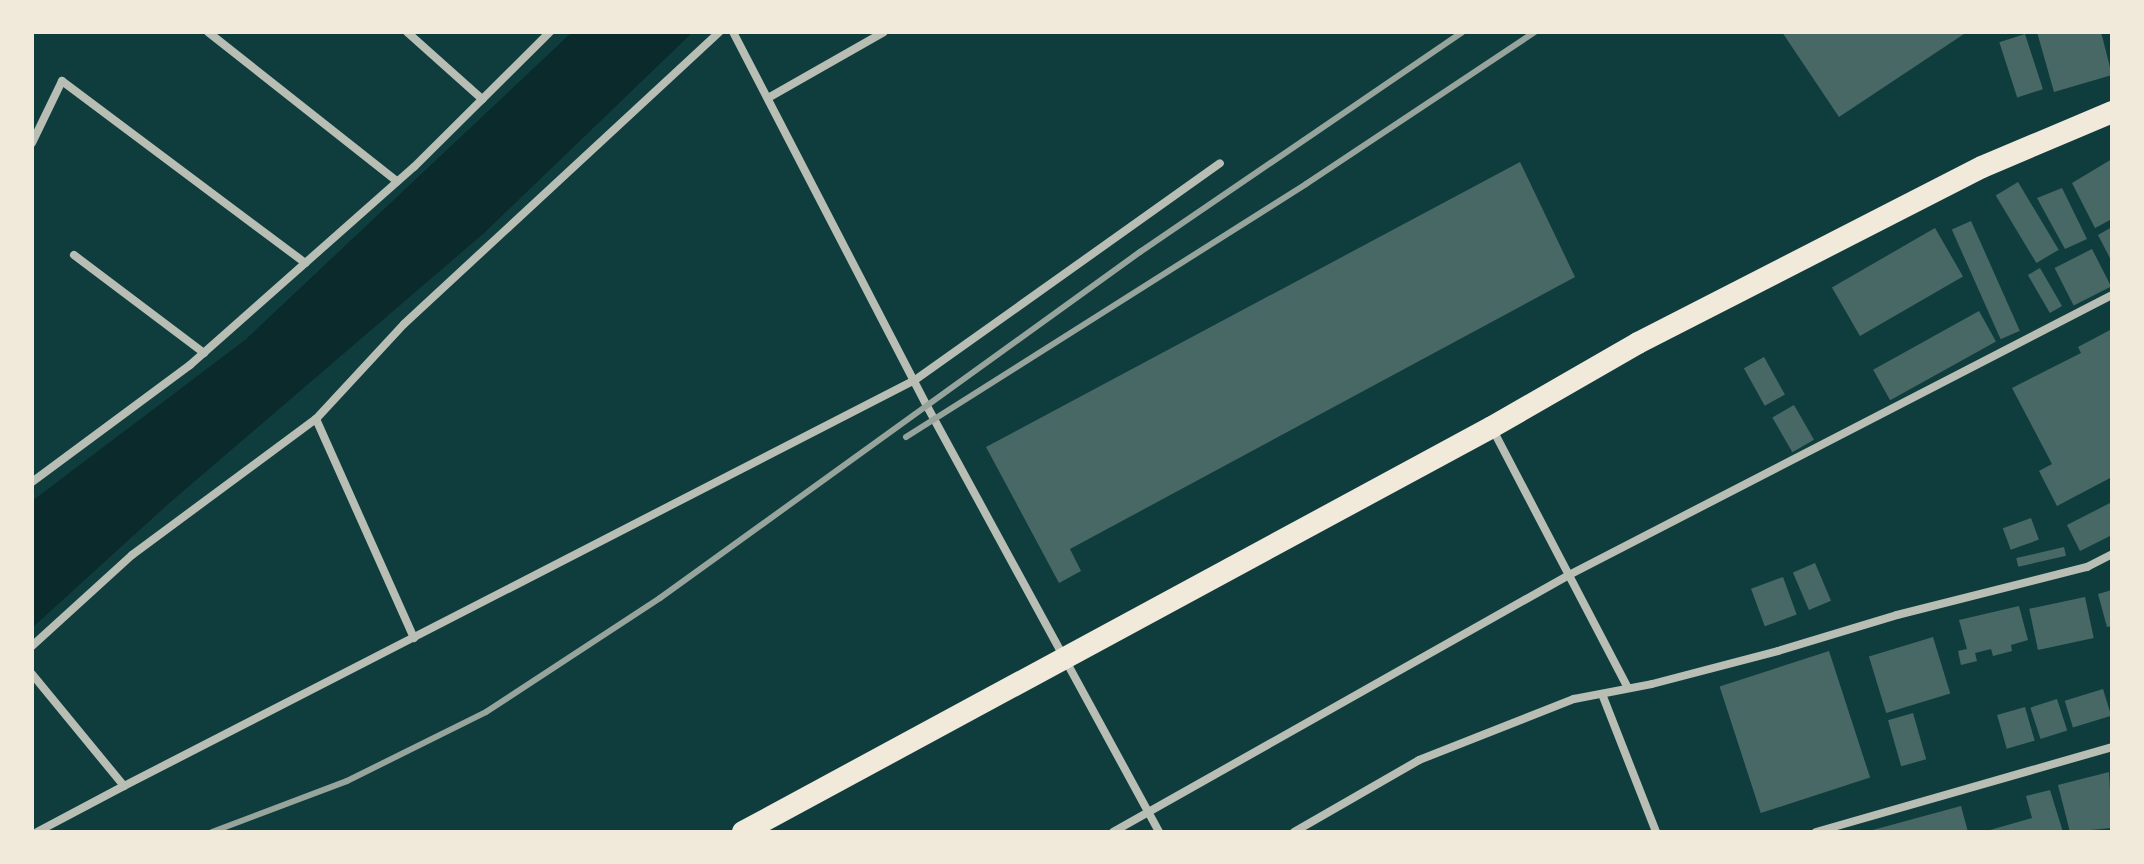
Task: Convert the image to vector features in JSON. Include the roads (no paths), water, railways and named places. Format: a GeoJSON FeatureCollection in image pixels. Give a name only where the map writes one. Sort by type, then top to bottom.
{"type":"FeatureCollection","features":[{"type":"Feature","properties":{"kind":"highway"},"geometry":{"type":"LineString","coordinates":[[743,832],[1492,427],[1665,329],[1982,167],[2112,112]]}},
{"type":"Feature","properties":{"kind":"street"},"geometry":{"type":"LineString","coordinates":[[208,32],[397,181]]}},
{"type":"Feature","properties":{"kind":"street"},"geometry":{"type":"LineString","coordinates":[[407,32],[482,99]]}},
{"type":"Feature","properties":{"kind":"street"},"geometry":{"type":"LineString","coordinates":[[32,482],[204,353],[397,181],[550,32]]}},
{"type":"Feature","properties":{"kind":"street"},"geometry":{"type":"LineString","coordinates":[[32,646],[132,555],[316,419],[404,324],[719,32]]}},
{"type":"Feature","properties":{"kind":"street"},"geometry":{"type":"LineString","coordinates":[[733,32],[915,380],[1063,657],[1151,812],[1159,832]]}},
{"type":"Feature","properties":{"kind":"street"},"geometry":{"type":"LineString","coordinates":[[768,98],[884,32]]}},
{"type":"Feature","properties":{"kind":"street"},"geometry":{"type":"LineString","coordinates":[[32,143],[62,81],[305,263]]}},
{"type":"Feature","properties":{"kind":"street"},"geometry":{"type":"LineString","coordinates":[[37,832],[915,380],[1220,163]]}},
{"type":"Feature","properties":{"kind":"street"},"geometry":{"type":"LineString","coordinates":[[74,255],[204,353]]}},
{"type":"Feature","properties":{"kind":"street"},"geometry":{"type":"LineString","coordinates":[[1113,832],[1569,575],[2112,295]]}},
{"type":"Feature","properties":{"kind":"street"},"geometry":{"type":"LineString","coordinates":[[316,419],[414,638]]}},
{"type":"Feature","properties":{"kind":"street"},"geometry":{"type":"LineString","coordinates":[[1492,427],[1628,688]]}},
{"type":"Feature","properties":{"kind":"street"},"geometry":{"type":"LineString","coordinates":[[1294,832],[1419,760],[1574,699],[1628,688],[2087,567],[2112,554]]}},
{"type":"Feature","properties":{"kind":"street"},"geometry":{"type":"LineString","coordinates":[[32,674],[124,786]]}},
{"type":"Feature","properties":{"kind":"street"},"geometry":{"type":"LineString","coordinates":[[1602,694],[1656,832]]}},
{"type":"Feature","properties":{"kind":"street"},"geometry":{"type":"LineString","coordinates":[[1816,832],[2112,747]]}},
{"type":"Feature","properties":{"kind":"water"},"geometry":{"type":"Polygon","coordinates":[[[572,32],[693,32],[483,234],[167,505],[32,628],[32,501],[245,340],[572,32]]]}},
{"type":"Feature","properties":{"kind":"railway"},"geometry":{"type":"LineString","coordinates":[[212,832],[347,781],[486,712],[660,598],[1140,252],[1462,32]]}},
{"type":"Feature","properties":{"kind":"railway"},"geometry":{"type":"LineString","coordinates":[[906,437],[1306,184],[1535,32]]}}]}
